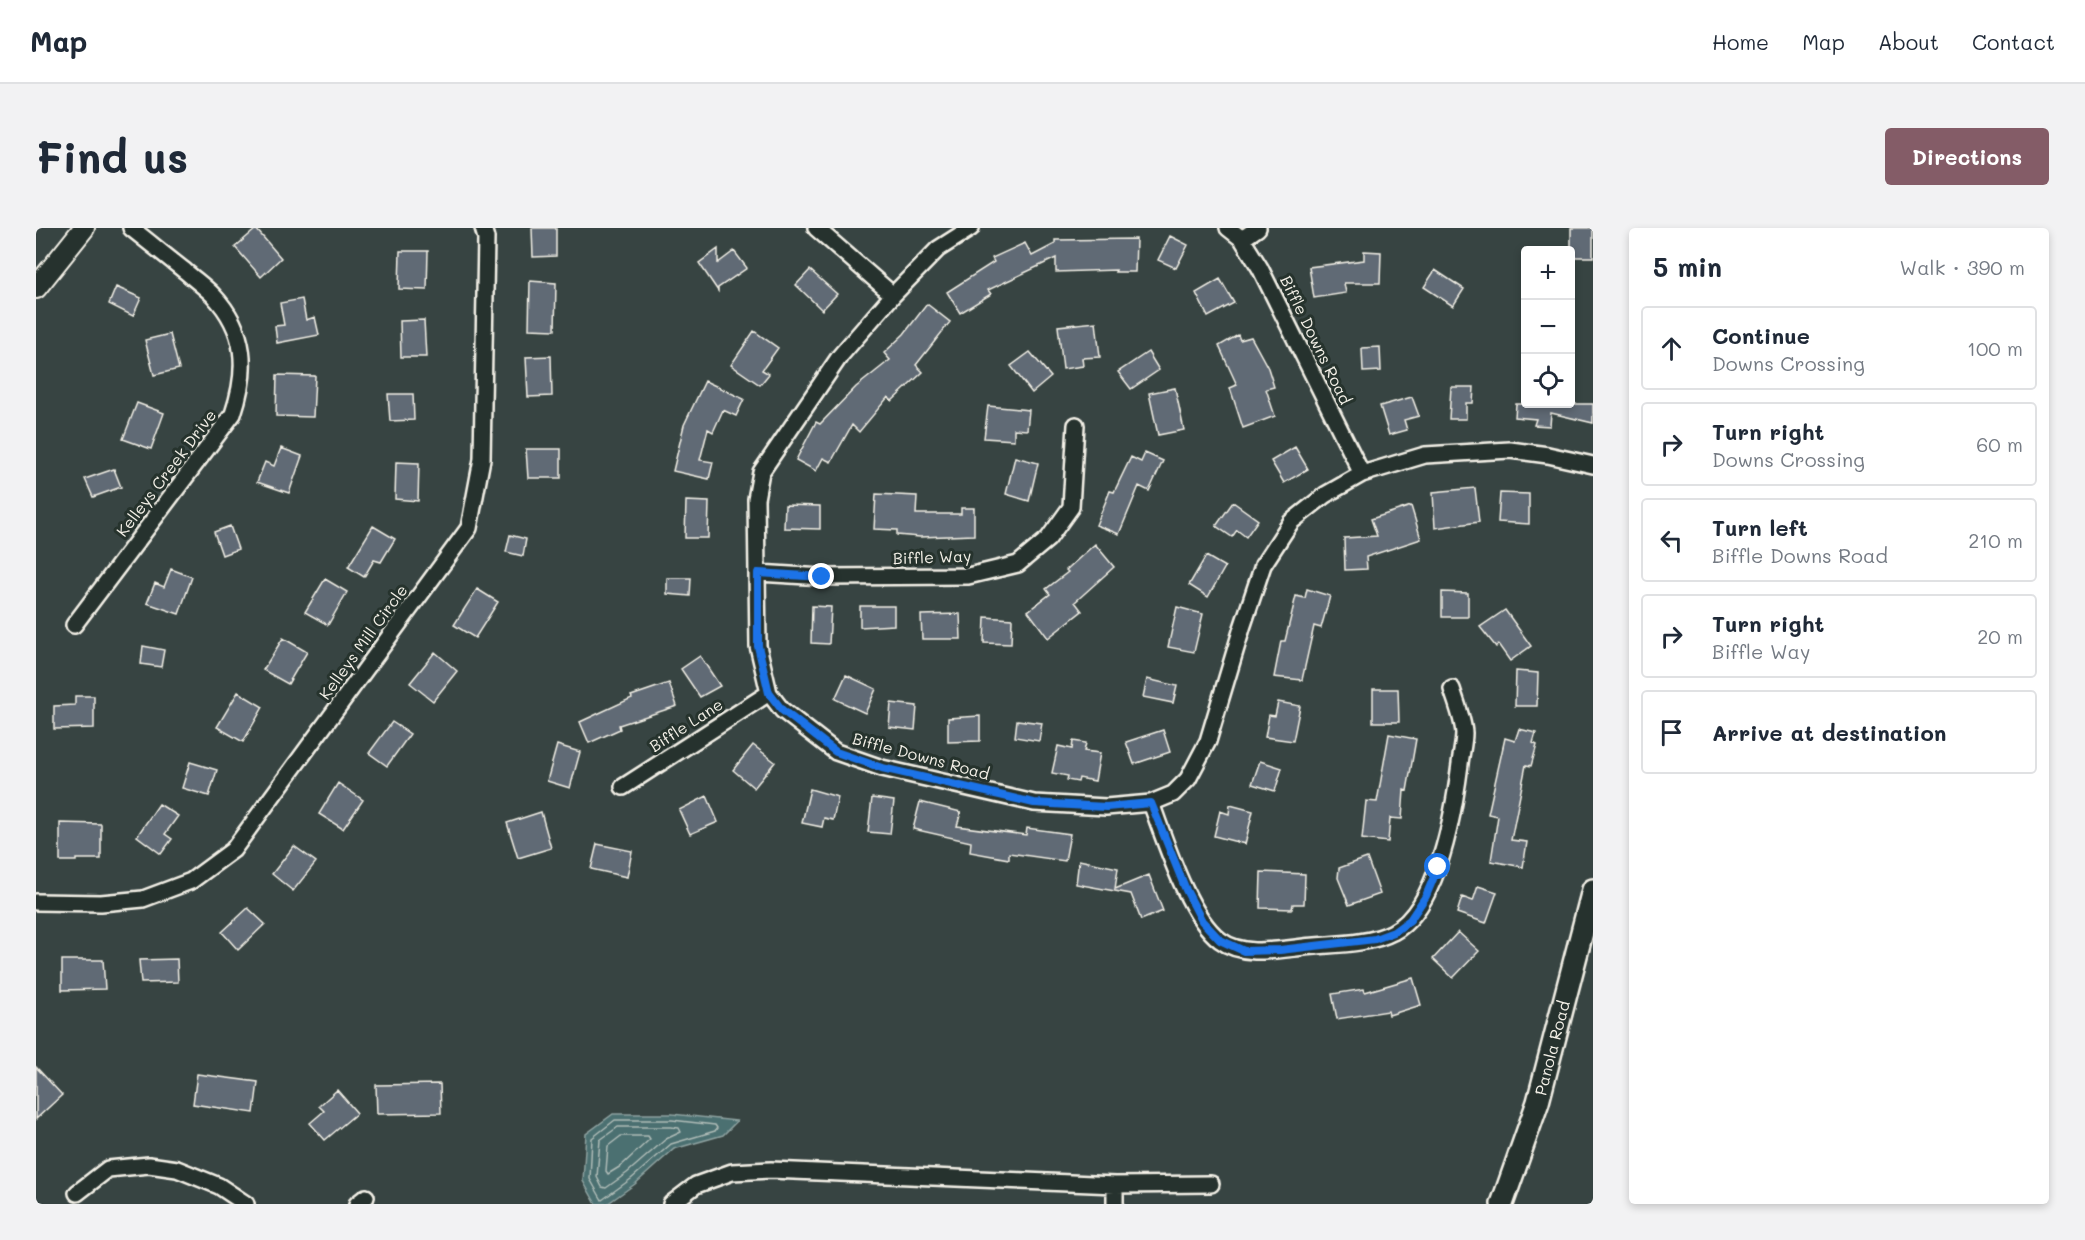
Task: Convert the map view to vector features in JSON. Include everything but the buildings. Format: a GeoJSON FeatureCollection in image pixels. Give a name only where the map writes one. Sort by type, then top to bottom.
{"type":"FeatureCollection","features":[{"type":"Feature","properties":{"kind":"main road","name":"Panola Road"},"geometry":{"type":"LineString","coordinates":[[1502,1204],[1538,1102],[1593,890]]}},
{"type":"Feature","properties":{"kind":"street"},"geometry":{"type":"LineString","coordinates":[[36,288],[84,228]]}},
{"type":"Feature","properties":{"kind":"street","name":"Kelleys Creek Drive"},"geometry":{"type":"LineString","coordinates":[[74,625],[233,414],[241,390],[243,364],[239,339],[228,315],[212,295],[131,228]]}},
{"type":"Feature","properties":{"kind":"street","name":"Kelleys Mill Circle"},"geometry":{"type":"LineString","coordinates":[[36,902],[102,903],[143,899],[191,881],[233,850],[469,528],[482,459],[486,238],[483,228]]}},
{"type":"Feature","properties":{"kind":"street"},"geometry":{"type":"LineString","coordinates":[[816,228],[893,295]]}},
{"type":"Feature","properties":{"kind":"street","name":"Biffle Downs Road"},"geometry":{"type":"LineString","coordinates":[[971,228],[938,249],[893,295],[840,356],[761,472],[756,500],[758,646],[769,693],[782,710],[836,752],[882,768],[1034,803],[1106,807],[1151,803],[1173,794],[1188,779],[1209,741],[1263,565],[1291,522],[1325,495],[1362,474],[1425,455],[1510,450],[1548,454],[1593,465]]}},
{"type":"Feature","properties":{"kind":"street","name":"Biffle Downs Road"},"geometry":{"type":"LineString","coordinates":[[1228,228],[1242,239],[1260,268],[1362,474]]}},
{"type":"Feature","properties":{"kind":"street"},"geometry":{"type":"LineString","coordinates":[[1242,239],[1258,228]]}},
{"type":"Feature","properties":{"kind":"street","name":"Biffle Way"},"geometry":{"type":"LineString","coordinates":[[758,573],[822,577],[968,576],[1018,564],[1048,539],[1071,507],[1076,425]]}},
{"type":"Feature","properties":{"kind":"street"},"geometry":{"type":"LineString","coordinates":[[1151,803],[1186,890],[1202,921],[1220,940],[1244,951],[1280,950],[1375,939],[1394,932],[1410,920],[1426,896],[1438,867],[1455,803],[1464,732],[1452,689]]}},
{"type":"Feature","properties":{"kind":"street","name":"Biffle Lane"},"geometry":{"type":"LineString","coordinates":[[622,787],[769,693]]}},
{"type":"Feature","properties":{"kind":"street"},"geometry":{"type":"LineString","coordinates":[[77,1193],[108,1169],[149,1166],[177,1170],[219,1186],[246,1204]]}},
{"type":"Feature","properties":{"kind":"street"},"geometry":{"type":"LineString","coordinates":[[671,1204],[696,1185],[732,1172],[742,1171],[771,1170],[1115,1185],[1211,1184]]}},
{"type":"Feature","properties":{"kind":"street"},"geometry":{"type":"LineString","coordinates":[[1115,1185],[1115,1204]]}},
{"type":"Feature","properties":{"kind":"water"},"geometry":{"type":"Polygon","coordinates":[[[613,1114],[672,1114],[737,1121],[723,1135],[674,1149],[635,1184],[607,1204],[596,1204],[583,1181],[586,1134],[613,1114]]]}},
{"type":"Feature","properties":{"kind":"route"},"geometry":{"type":"LineString","coordinates":[[822,577],[758,573],[758,646],[769,693],[782,710],[836,752],[882,768],[1034,803],[1106,807],[1151,803],[1186,890],[1202,921],[1220,940],[1244,951],[1280,950],[1375,939],[1394,932],[1410,920],[1426,896],[1438,867]]}}]}
